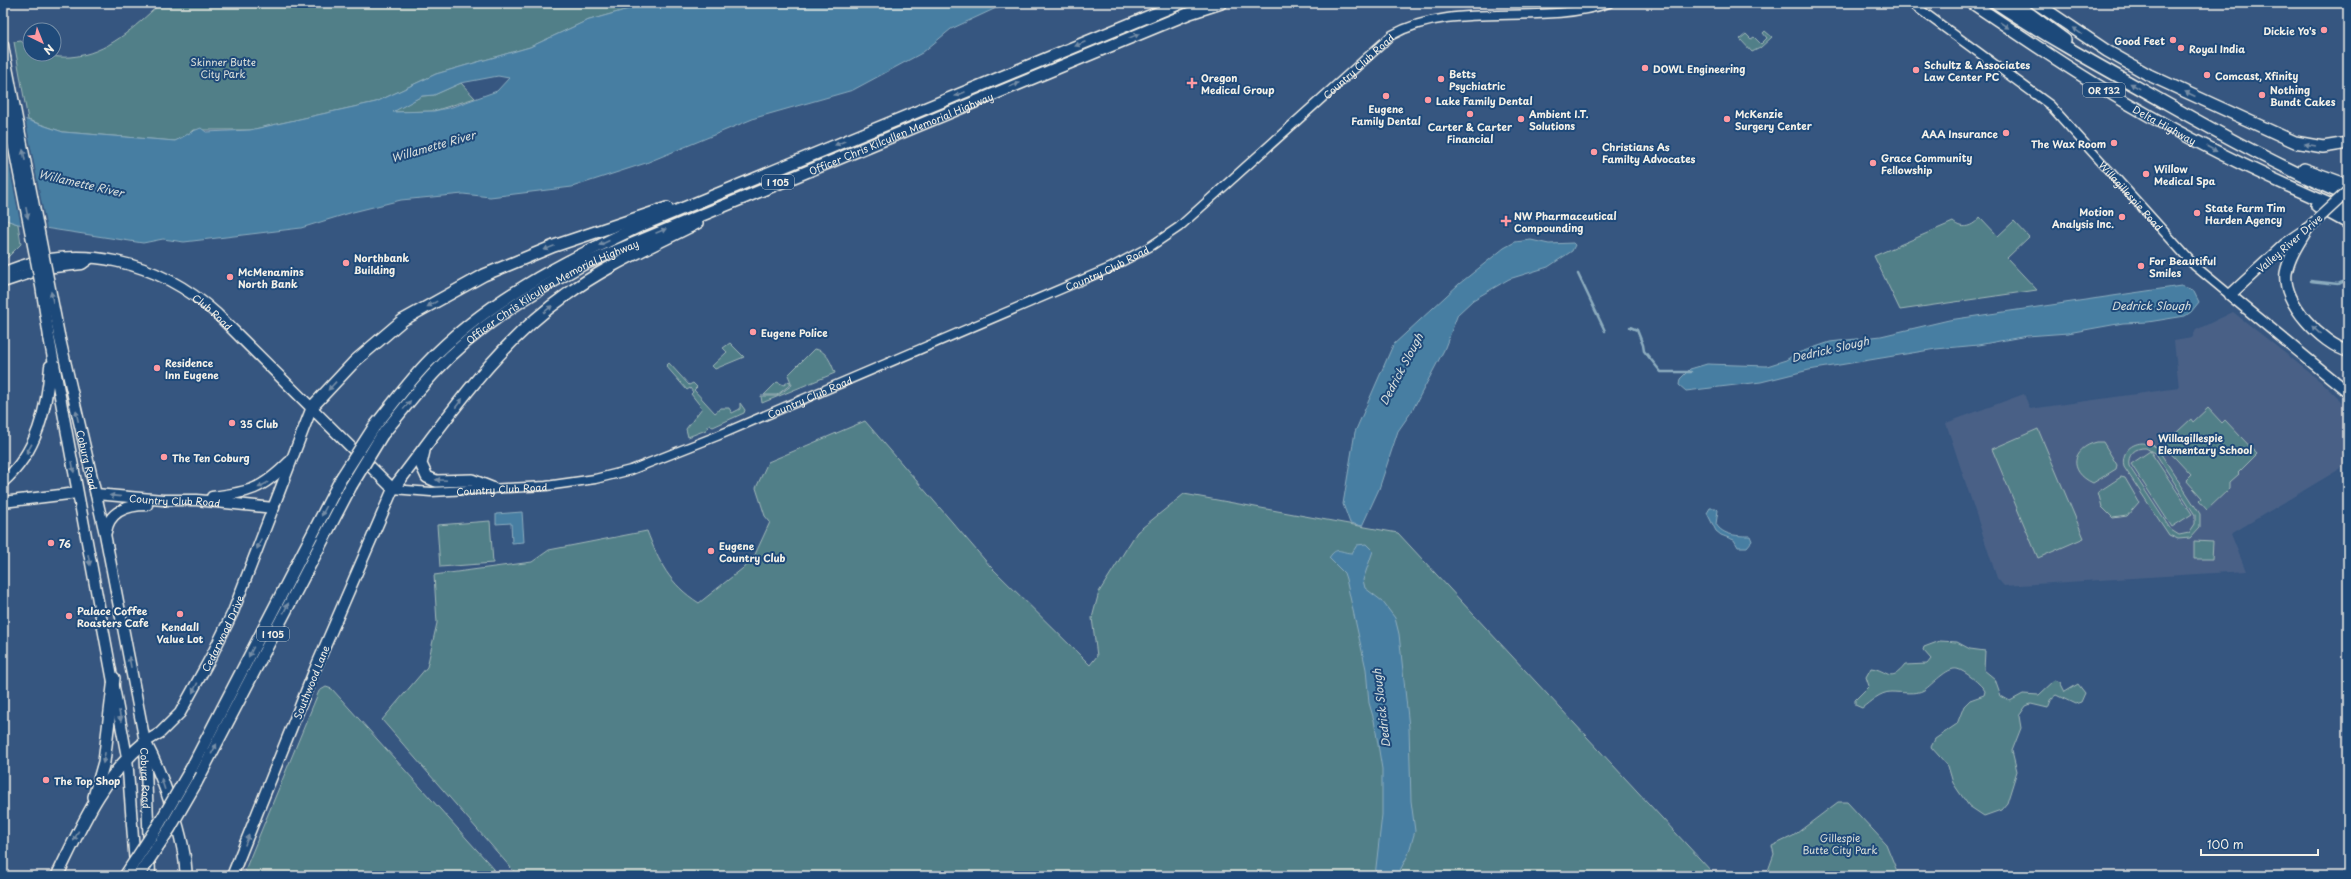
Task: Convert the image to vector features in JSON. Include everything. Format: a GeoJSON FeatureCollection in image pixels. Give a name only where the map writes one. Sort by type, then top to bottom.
{"type":"FeatureCollection","features":[{"type":"Feature","properties":{"kind":"highway"},"geometry":{"type":"LineString","coordinates":[[1155,13],[1172,3]]}},
{"type":"Feature","properties":{"kind":"highway","name":"Officer Chris Kilcullen Memorial Highway"},"geometry":{"type":"LineString","coordinates":[[125,876],[159,824],[191,769],[342,477],[374,427],[427,364],[466,327],[517,289],[577,255],[640,226],[1181,3]]}},
{"type":"Feature","properties":{"kind":"highway","name":"Officer Chris Kilcullen Memorial Highway"},"geometry":{"type":"LineString","coordinates":[[138,876],[170,828],[196,783],[351,486],[382,435],[435,371],[476,333],[524,298],[584,264],[778,182],[1190,13],[1222,3]]}},
{"type":"Feature","properties":{"kind":"highway","name":"Delta Highway"},"geometry":{"type":"LineString","coordinates":[[1972,3],[2106,91],[2243,166],[2348,212]]}},
{"type":"Feature","properties":{"kind":"highway"},"geometry":{"type":"LineString","coordinates":[[1996,3],[2046,36],[2106,70]]}},
{"type":"Feature","properties":{"kind":"highway"},"geometry":{"type":"LineString","coordinates":[[2015,3],[2106,70]]}},
{"type":"Feature","properties":{"kind":"highway"},"geometry":{"type":"LineString","coordinates":[[2036,3],[2107,51],[2149,75],[2295,142],[2323,147],[2348,143]]}},
{"type":"Feature","properties":{"kind":"highway","name":"Delta Highway"},"geometry":{"type":"LineString","coordinates":[[2106,70],[2218,132],[2292,170],[2348,196]]}},
{"type":"Feature","properties":{"kind":"highway"},"geometry":{"type":"LineString","coordinates":[[2218,132],[2348,185]]}},
{"type":"Feature","properties":{"kind":"highway"},"geometry":{"type":"LineString","coordinates":[[312,407],[355,361],[404,320],[484,275],[554,246],[798,161]]}},
{"type":"Feature","properties":{"kind":"highway"},"geometry":{"type":"LineString","coordinates":[[2243,166],[2348,224]]}},
{"type":"Feature","properties":{"kind":"highway"},"geometry":{"type":"LineString","coordinates":[[392,489],[503,350],[564,296],[593,277],[778,182]]}},
{"type":"Feature","properties":{"kind":"highway"},"geometry":{"type":"LineString","coordinates":[[2307,229],[2286,273],[2287,287],[2297,308],[2311,325],[2332,343],[2348,351]]}},
{"type":"Feature","properties":{"kind":"highway"},"geometry":{"type":"LineString","coordinates":[[426,447],[421,464],[427,477],[436,481],[472,480],[492,488]]}},
{"type":"Feature","properties":{"kind":"highway"},"geometry":{"type":"LineString","coordinates":[[57,876],[94,801],[101,783],[114,678]]}},
{"type":"Feature","properties":{"kind":"highway"},"geometry":{"type":"LineString","coordinates":[[101,783],[145,742],[157,766],[181,841],[186,876]]}},
{"type":"Feature","properties":{"kind":"main road","name":"Coburg Road"},"geometry":{"type":"LineString","coordinates":[[3,45],[59,335],[105,534],[145,742],[150,876]]}},
{"type":"Feature","properties":{"kind":"main road","name":"Coburg Road"},"geometry":{"type":"LineString","coordinates":[[3,92],[41,286],[51,356],[61,400],[77,493],[114,678],[128,757],[135,876]]}},
{"type":"Feature","properties":{"kind":"main road","name":"Valley River Drive"},"geometry":{"type":"LineString","coordinates":[[2230,295],[2285,244],[2307,229],[2348,191]]}},
{"type":"Feature","properties":{"kind":"main road","name":"Club Road"},"geometry":{"type":"LineString","coordinates":[[3,273],[45,260],[80,256],[89,260],[111,260],[131,264],[165,277],[196,294],[312,407]]}},
{"type":"Feature","properties":{"kind":"main road","name":"Club Road"},"geometry":{"type":"LineString","coordinates":[[3,282],[46,268],[82,264],[89,260]]}},
{"type":"Feature","properties":{"kind":"main road","name":"Willagillespie Road"},"geometry":{"type":"LineString","coordinates":[[2230,295],[2348,392]]}},
{"type":"Feature","properties":{"kind":"main road"},"geometry":{"type":"LineString","coordinates":[[3,482],[20,464],[37,433],[47,397],[51,356]]}},
{"type":"Feature","properties":{"kind":"main road"},"geometry":{"type":"LineString","coordinates":[[274,508],[312,407],[392,489]]}},
{"type":"Feature","properties":{"kind":"main road"},"geometry":{"type":"LineString","coordinates":[[197,500],[254,490],[269,481],[292,459]]}},
{"type":"Feature","properties":{"kind":"main road"},"geometry":{"type":"LineString","coordinates":[[3,502],[77,493],[87,482],[90,467]]}},
{"type":"Feature","properties":{"kind":"main road","name":"Southwood Lane"},"geometry":{"type":"LineString","coordinates":[[232,876],[313,674],[392,489]]}},
{"type":"Feature","properties":{"kind":"main road","name":"Country Club Road"},"geometry":{"type":"LineString","coordinates":[[96,494],[163,500],[197,500],[274,508]]}},
{"type":"Feature","properties":{"kind":"main road"},"geometry":{"type":"LineString","coordinates":[[105,534],[107,523],[114,514],[135,505],[153,505],[163,500]]}},
{"type":"Feature","properties":{"kind":"main road","name":"Cedarwood Drive"},"geometry":{"type":"LineString","coordinates":[[145,742],[172,723],[190,698],[233,612],[274,508]]}},
{"type":"Feature","properties":{"kind":"street","name":"Country Club Road"},"geometry":{"type":"LineString","coordinates":[[392,489],[431,492],[572,483],[612,475],[642,466],[730,431],[1115,266],[1151,246],[1179,227],[1406,25],[1431,15],[1452,11],[1528,12],[1584,10],[1609,3]]}},
{"type":"Feature","properties":{"kind":"street","name":"Willagillespie Road"},"geometry":{"type":"LineString","coordinates":[[1911,3],[2050,105],[2195,266],[2230,295]]}},
{"type":"Feature","properties":{"kind":"shaded area","name":"Willagillespie Elementary School"},"geometry":{"type":"Polygon","coordinates":[[[2233,312],[2320,381],[2348,408],[2348,464],[2231,534],[2246,571],[2004,586],[1997,578],[1946,423],[2024,394],[2030,409],[2179,388],[2174,341],[2192,338],[2196,330],[2233,312]]]}},
{"type":"Feature","properties":{"kind":"green space","name":"Skinner Butte City Park"},"geometry":{"type":"Polygon","coordinates":[[[161,3],[650,3],[586,21],[530,47],[436,74],[376,102],[250,130],[193,130],[185,137],[175,141],[63,132],[28,120],[14,42],[22,42],[22,62],[62,62],[62,57],[84,55],[108,45],[120,38],[161,3]]]}},
{"type":"Feature","properties":{"kind":"green space"},"geometry":{"type":"Polygon","coordinates":[[[1765,31],[1772,37],[1760,48],[1752,52],[1740,39],[1746,34],[1751,39],[1754,37],[1761,44],[1767,38],[1763,33],[1765,31]]]}},
{"type":"Feature","properties":{"kind":"green space"},"geometry":{"type":"Polygon","coordinates":[[[461,83],[475,98],[434,111],[392,112],[422,96],[434,95],[461,83]]]}},
{"type":"Feature","properties":{"kind":"green space"},"geometry":{"type":"Polygon","coordinates":[[[1980,217],[1998,236],[2014,221],[2029,237],[2007,258],[2037,290],[1900,310],[1874,256],[1953,222],[1964,227],[1971,225],[1980,217]]]}},
{"type":"Feature","properties":{"kind":"green space"},"geometry":{"type":"Polygon","coordinates":[[[3,219],[18,224],[21,244],[3,262],[3,219]]]}},
{"type":"Feature","properties":{"kind":"green space"},"geometry":{"type":"Polygon","coordinates":[[[730,343],[744,357],[715,369],[712,366],[727,352],[723,348],[730,343]]]}},
{"type":"Feature","properties":{"kind":"green space"},"geometry":{"type":"Polygon","coordinates":[[[814,349],[825,354],[835,373],[762,403],[761,396],[777,396],[792,385],[788,375],[814,349]]]}},
{"type":"Feature","properties":{"kind":"green space"},"geometry":{"type":"Polygon","coordinates":[[[669,363],[689,385],[693,383],[697,387],[694,390],[715,413],[721,408],[729,408],[732,413],[740,409],[740,403],[745,410],[744,413],[713,427],[709,425],[706,430],[688,437],[686,429],[702,408],[691,394],[693,392],[690,388],[687,390],[666,366],[669,363]]]}},
{"type":"Feature","properties":{"kind":"green space"},"geometry":{"type":"Polygon","coordinates":[[[789,381],[791,384],[777,395],[764,395],[777,382],[784,385],[789,381]]]}},
{"type":"Feature","properties":{"kind":"green space"},"geometry":{"type":"Polygon","coordinates":[[[2208,408],[2222,423],[2225,420],[2257,454],[2230,482],[2230,488],[2207,510],[2199,501],[2202,498],[2186,480],[2191,475],[2163,445],[2191,419],[2193,422],[2208,408]]]}},
{"type":"Feature","properties":{"kind":"green space","name":"Eugene Country Club"},"geometry":{"type":"Polygon","coordinates":[[[865,421],[990,566],[1090,665],[1097,656],[1092,618],[1099,592],[1137,532],[1184,494],[1398,533],[1712,872],[1707,876],[518,876],[382,720],[427,667],[437,623],[434,575],[532,562],[549,550],[647,531],[666,572],[680,588],[699,603],[752,561],[770,522],[765,516],[756,488],[768,462],[865,421]]]}},
{"type":"Feature","properties":{"kind":"green space"},"geometry":{"type":"Polygon","coordinates":[[[2038,429],[2084,538],[2038,558],[1992,449],[2038,429]]]}},
{"type":"Feature","properties":{"kind":"green space"},"geometry":{"type":"Polygon","coordinates":[[[2097,442],[2103,442],[2117,465],[2116,469],[2093,483],[2079,473],[2076,467],[2076,461],[2082,449],[2097,442]]]}},
{"type":"Feature","properties":{"kind":"green space"},"geometry":{"type":"Polygon","coordinates":[[[2142,443],[2153,445],[2159,451],[2200,514],[2200,527],[2190,538],[2178,539],[2169,535],[2124,467],[2123,462],[2127,450],[2133,445],[2142,443]],[[2146,448],[2135,450],[2129,458],[2129,466],[2171,530],[2179,535],[2189,533],[2195,524],[2195,515],[2156,454],[2146,448]]]}},
{"type":"Feature","properties":{"kind":"green space"},"geometry":{"type":"Polygon","coordinates":[[[2150,451],[2192,514],[2172,527],[2131,464],[2150,451]]]}},
{"type":"Feature","properties":{"kind":"green space"},"geometry":{"type":"Polygon","coordinates":[[[2121,477],[2125,478],[2139,502],[2127,516],[2113,518],[2102,507],[2098,492],[2121,477]]]}},
{"type":"Feature","properties":{"kind":"green space"},"geometry":{"type":"Polygon","coordinates":[[[490,521],[493,563],[440,567],[437,525],[490,521]]]}},
{"type":"Feature","properties":{"kind":"green space"},"geometry":{"type":"Polygon","coordinates":[[[2194,541],[2213,542],[2212,559],[2194,559],[2194,541]]]}},
{"type":"Feature","properties":{"kind":"green space"},"geometry":{"type":"Polygon","coordinates":[[[1940,641],[1957,642],[1970,649],[1985,651],[1984,670],[1995,679],[2001,696],[2010,701],[2023,694],[2039,695],[2055,680],[2060,682],[2065,692],[2078,684],[2085,693],[2081,702],[2075,704],[2056,695],[2052,698],[2048,708],[2031,704],[2026,706],[2019,716],[2021,728],[2012,751],[2017,771],[2007,803],[2001,810],[1984,816],[1969,806],[1953,783],[1948,766],[1931,747],[1935,739],[1957,724],[1964,706],[1970,700],[1984,695],[1985,691],[1977,682],[1960,670],[1953,669],[1944,673],[1921,692],[1887,692],[1875,698],[1862,708],[1855,705],[1855,700],[1869,686],[1866,677],[1871,668],[1892,675],[1900,671],[1905,665],[1927,664],[1931,659],[1923,650],[1924,647],[1940,641]]]}},
{"type":"Feature","properties":{"kind":"green space"},"geometry":{"type":"Polygon","coordinates":[[[326,687],[332,689],[494,869],[486,876],[250,876],[245,870],[319,691],[326,687]]]}},
{"type":"Feature","properties":{"kind":"green space","name":"Gillespie Butte City Park"},"geometry":{"type":"Polygon","coordinates":[[[1838,802],[1847,802],[1886,844],[1899,876],[1766,876],[1774,854],[1772,846],[1793,836],[1838,802]]]}},
{"type":"Feature","properties":{"kind":"water","name":"Willamette River"},"geometry":{"type":"Polygon","coordinates":[[[650,3],[1007,3],[951,29],[922,53],[853,90],[755,118],[646,163],[572,187],[490,197],[463,194],[401,200],[353,212],[301,228],[184,242],[163,239],[143,243],[18,224],[3,219],[3,112],[63,132],[175,141],[201,128],[206,132],[250,130],[376,102],[436,74],[530,47],[586,21],[650,3]],[[498,76],[461,83],[434,95],[422,96],[393,112],[434,111],[452,107],[497,91],[509,78],[498,76]]]}},
{"type":"Feature","properties":{"kind":"water"},"geometry":{"type":"Polygon","coordinates":[[[1531,240],[1549,244],[1573,243],[1575,245],[1572,251],[1548,267],[1509,279],[1473,300],[1458,314],[1444,350],[1412,411],[1398,431],[1379,489],[1362,526],[1350,523],[1343,504],[1355,432],[1393,345],[1459,284],[1504,248],[1515,242],[1531,240]]]}},
{"type":"Feature","properties":{"kind":"water","name":"Dedrick Slough"},"geometry":{"type":"Polygon","coordinates":[[[2181,286],[2193,290],[2199,302],[2191,312],[2185,316],[2148,322],[2123,323],[2068,333],[2027,336],[1978,345],[1936,349],[1809,370],[1761,382],[1686,391],[1679,385],[1680,379],[1690,369],[1707,364],[1767,366],[1786,360],[1795,354],[1830,342],[1881,336],[1949,320],[2181,286]]]}},
{"type":"Feature","properties":{"kind":"water"},"geometry":{"type":"Polygon","coordinates":[[[1710,508],[1716,508],[1718,510],[1716,524],[1723,531],[1741,536],[1750,536],[1752,541],[1747,547],[1738,547],[1734,540],[1721,535],[1716,531],[1707,513],[1710,508]]]}},
{"type":"Feature","properties":{"kind":"water"},"geometry":{"type":"Polygon","coordinates":[[[522,512],[524,542],[512,543],[511,523],[496,524],[496,514],[522,512]]]}},
{"type":"Feature","properties":{"kind":"water"},"geometry":{"type":"Polygon","coordinates":[[[1366,544],[1373,551],[1363,580],[1365,588],[1382,601],[1395,618],[1399,634],[1409,727],[1411,801],[1415,831],[1408,855],[1397,876],[1375,876],[1382,815],[1382,769],[1374,720],[1369,703],[1366,669],[1346,579],[1344,573],[1329,558],[1334,552],[1339,551],[1352,553],[1357,545],[1366,544]]]}},
{"type":"Feature","properties":{"kind":"pier"},"geometry":{"type":"Polygon","coordinates":[[[3,110],[25,117],[47,230],[21,226],[3,135],[3,110]]]}},
{"type":"Feature","properties":{"kind":"waterway","name":"Dedrick Slough"},"geometry":{"type":"LineString","coordinates":[[1578,274],[1605,331]]}},
{"type":"Feature","properties":{"kind":"waterway","name":"Dedrick Slough"},"geometry":{"type":"LineString","coordinates":[[2310,281],[2338,284],[2348,279]]}},
{"type":"Feature","properties":{"kind":"waterway","name":"Dedrick Slough"},"geometry":{"type":"LineString","coordinates":[[1630,327],[1637,330],[1644,351],[1661,372],[1691,372]]}},
{"type":"Feature","properties":{"kind":"place","name":"Dickie Yo's"},"geometry":{"type":"Point","coordinates":[2324,30]}},
{"type":"Feature","properties":{"kind":"place","name":"Good Feet"},"geometry":{"type":"Point","coordinates":[2173,40]}},
{"type":"Feature","properties":{"kind":"place","name":"Royal India"},"geometry":{"type":"Point","coordinates":[2181,48]}},
{"type":"Feature","properties":{"kind":"place","name":"DOWL Engineering"},"geometry":{"type":"Point","coordinates":[1645,68]}},
{"type":"Feature","properties":{"kind":"place","name":"Schultz & Associates Law Center PC"},"geometry":{"type":"Point","coordinates":[1916,70]}},
{"type":"Feature","properties":{"kind":"place","name":"Comcast, Xfinity"},"geometry":{"type":"Point","coordinates":[2207,75]}},
{"type":"Feature","properties":{"kind":"place","name":"Betts Psychiatric"},"geometry":{"type":"Point","coordinates":[1441,79]}},
{"type":"Feature","properties":{"kind":"place","name":"Oregon Medical Group"},"geometry":{"type":"Point","coordinates":[1192,83]}},
{"type":"Feature","properties":{"kind":"place","name":"Nothing Bundt Cakes"},"geometry":{"type":"Point","coordinates":[2262,95]}},
{"type":"Feature","properties":{"kind":"place","name":"Eugene Family Dental"},"geometry":{"type":"Point","coordinates":[1386,96]}},
{"type":"Feature","properties":{"kind":"place","name":"Lake Family Dental"},"geometry":{"type":"Point","coordinates":[1428,100]}},
{"type":"Feature","properties":{"kind":"place","name":"Carter & Carter Financial"},"geometry":{"type":"Point","coordinates":[1470,114]}},
{"type":"Feature","properties":{"kind":"place","name":"Ambient I.T. Solutions"},"geometry":{"type":"Point","coordinates":[1521,119]}},
{"type":"Feature","properties":{"kind":"place","name":"McKenzie Surgery Center"},"geometry":{"type":"Point","coordinates":[1727,119]}},
{"type":"Feature","properties":{"kind":"place","name":"AAA Insurance"},"geometry":{"type":"Point","coordinates":[2006,133]}},
{"type":"Feature","properties":{"kind":"place","name":"The Wax Room"},"geometry":{"type":"Point","coordinates":[2114,143]}},
{"type":"Feature","properties":{"kind":"place","name":"Christians As Familty Advocates"},"geometry":{"type":"Point","coordinates":[1594,152]}},
{"type":"Feature","properties":{"kind":"place","name":"Grace Community Fellowship"},"geometry":{"type":"Point","coordinates":[1873,163]}},
{"type":"Feature","properties":{"kind":"place","name":"Willow Medical Spa"},"geometry":{"type":"Point","coordinates":[2146,174]}},
{"type":"Feature","properties":{"kind":"place","name":"State Farm Tim Harden Agency"},"geometry":{"type":"Point","coordinates":[2197,213]}},
{"type":"Feature","properties":{"kind":"place","name":"Motion Analysis Inc."},"geometry":{"type":"Point","coordinates":[2122,217]}},
{"type":"Feature","properties":{"kind":"place","name":"NW Pharmaceutical Compounding"},"geometry":{"type":"Point","coordinates":[1506,221]}},
{"type":"Feature","properties":{"kind":"place","name":"Northbank Building"},"geometry":{"type":"Point","coordinates":[346,263]}},
{"type":"Feature","properties":{"kind":"place","name":"For Beautiful Smiles"},"geometry":{"type":"Point","coordinates":[2141,266]}},
{"type":"Feature","properties":{"kind":"place","name":"McMenamins North Bank"},"geometry":{"type":"Point","coordinates":[230,277]}},
{"type":"Feature","properties":{"kind":"place","name":"Eugene Police"},"geometry":{"type":"Point","coordinates":[753,332]}},
{"type":"Feature","properties":{"kind":"place","name":"Residence Inn Eugene"},"geometry":{"type":"Point","coordinates":[157,368]}},
{"type":"Feature","properties":{"kind":"place","name":"35 Club"},"geometry":{"type":"Point","coordinates":[232,423]}},
{"type":"Feature","properties":{"kind":"place","name":"Willagillespie Elementary School"},"geometry":{"type":"Point","coordinates":[2150,443]}},
{"type":"Feature","properties":{"kind":"place","name":"The Ten Coburg"},"geometry":{"type":"Point","coordinates":[164,457]}},
{"type":"Feature","properties":{"kind":"place","name":"76"},"geometry":{"type":"Point","coordinates":[51,543]}},
{"type":"Feature","properties":{"kind":"place","name":"Eugene Country Club"},"geometry":{"type":"Point","coordinates":[711,551]}},
{"type":"Feature","properties":{"kind":"place","name":"Kendall Value Lot"},"geometry":{"type":"Point","coordinates":[180,614]}},
{"type":"Feature","properties":{"kind":"place","name":"Palace Coffee Roasters Cafe"},"geometry":{"type":"Point","coordinates":[69,616]}},
{"type":"Feature","properties":{"kind":"place","name":"The Top Shop"},"geometry":{"type":"Point","coordinates":[46,780]}}]}
